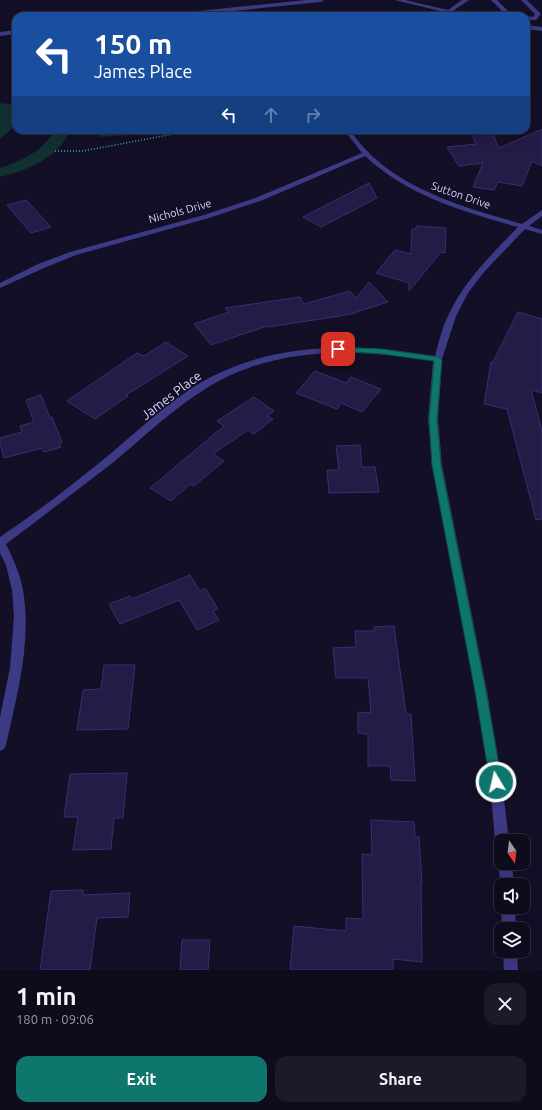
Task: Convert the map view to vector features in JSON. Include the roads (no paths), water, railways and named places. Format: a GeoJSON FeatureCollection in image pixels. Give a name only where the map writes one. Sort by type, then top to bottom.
{"type":"FeatureCollection","features":[{"type":"Feature","properties":{"kind":"street"},"geometry":{"type":"LineString","coordinates":[[207,12],[322,0]]}},
{"type":"Feature","properties":{"kind":"street"},"geometry":{"type":"LineString","coordinates":[[398,0],[448,12],[466,0]]}},
{"type":"Feature","properties":{"kind":"street"},"geometry":{"type":"LineString","coordinates":[[494,0],[506,12]]}},
{"type":"Feature","properties":{"kind":"street"},"geometry":{"type":"LineString","coordinates":[[524,0],[538,14],[534,19]]}},
{"type":"Feature","properties":{"kind":"street"},"geometry":{"type":"LineString","coordinates":[[530,18],[542,21]]}},
{"type":"Feature","properties":{"kind":"street"},"geometry":{"type":"LineString","coordinates":[[530,28],[542,29]]}},
{"type":"Feature","properties":{"kind":"street"},"geometry":{"type":"LineString","coordinates":[[0,34],[12,32]]}},
{"type":"Feature","properties":{"kind":"street","name":"Sutton Drive"},"geometry":{"type":"LineString","coordinates":[[350,134],[365,154],[399,179],[428,196],[449,204],[542,232]]}},
{"type":"Feature","properties":{"kind":"street","name":"Nichols Drive"},"geometry":{"type":"LineString","coordinates":[[0,286],[32,270],[83,250],[222,212],[264,198],[298,185],[365,154]]}},
{"type":"Feature","properties":{"kind":"street"},"geometry":{"type":"LineString","coordinates":[[501,834],[496,782],[481,691],[437,465],[433,419],[438,360],[452,316],[464,293],[481,270],[524,226],[542,212]]}},
{"type":"Feature","properties":{"kind":"street","name":"James Place"},"geometry":{"type":"LineString","coordinates":[[1,542],[105,463],[189,394],[225,374],[269,358],[314,350],[350,349],[382,351],[438,360]]}},
{"type":"Feature","properties":{"kind":"street"},"geometry":{"type":"LineString","coordinates":[[0,745],[17,664],[20,623],[18,589],[11,563],[1,542]]}},
{"type":"Feature","properties":{"kind":"street"},"geometry":{"type":"LineString","coordinates":[[510,958],[511,970]]}}]}
